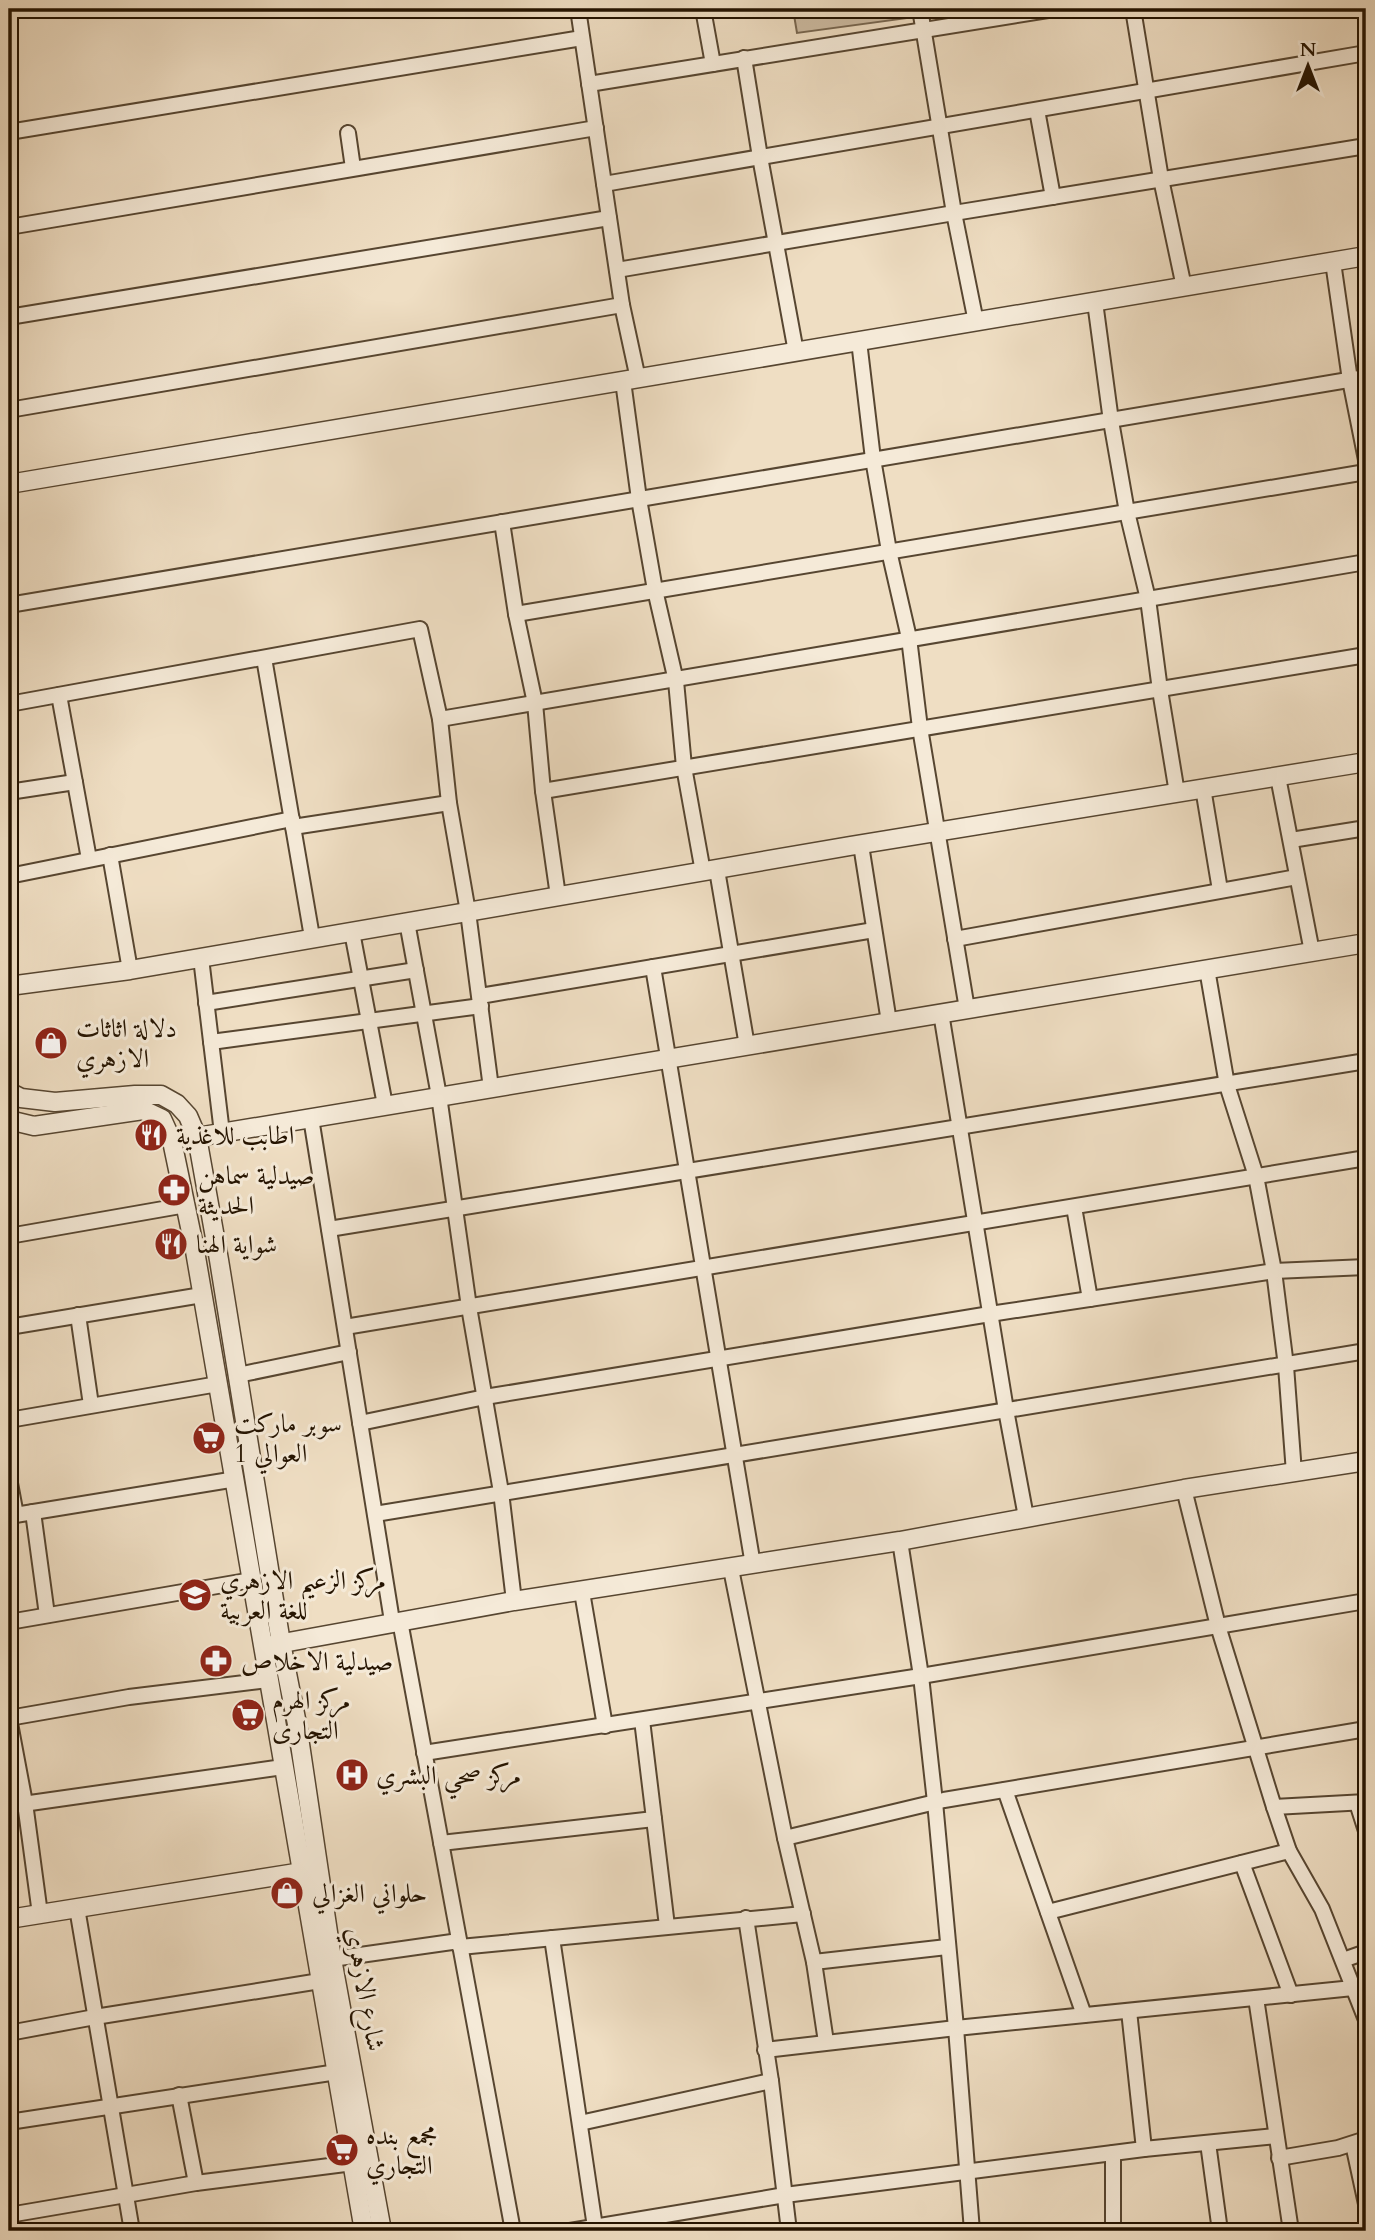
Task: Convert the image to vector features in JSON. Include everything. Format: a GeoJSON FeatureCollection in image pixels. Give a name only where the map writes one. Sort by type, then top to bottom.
{"type":"FeatureCollection","features":[{"type":"Feature","properties":{"kind":"street"},"geometry":{"type":"LineString","coordinates":[[578,9],[622,305],[631,380],[639,499],[655,590],[676,681],[684,767],[731,954],[747,1045]]}},
{"type":"Feature","properties":{"kind":"street"},"geometry":{"type":"LineString","coordinates":[[703,9],[713,64]]}},
{"type":"Feature","properties":{"kind":"street"},"geometry":{"type":"LineString","coordinates":[[920,9],[954,213],[976,322]]}},
{"type":"Feature","properties":{"kind":"street"},"geometry":{"type":"LineString","coordinates":[[589,84],[1054,9]]}},
{"type":"Feature","properties":{"kind":"street"},"geometry":{"type":"LineString","coordinates":[[1133,9],[1161,179],[1184,287]]}},
{"type":"Feature","properties":{"kind":"street"},"geometry":{"type":"LineString","coordinates":[[9,132],[582,38]]}},
{"type":"Feature","properties":{"kind":"street"},"geometry":{"type":"LineString","coordinates":[[604,184],[1366,53]]}},
{"type":"Feature","properties":{"kind":"street"},"geometry":{"type":"LineString","coordinates":[[744,58],[796,352]]}},
{"type":"Feature","properties":{"kind":"street"},"geometry":{"type":"LineString","coordinates":[[1037,110],[1053,197]]}},
{"type":"Feature","properties":{"kind":"street"},"geometry":{"type":"LineString","coordinates":[[9,227],[596,128]]}},
{"type":"Feature","properties":{"kind":"street"},"geometry":{"type":"LineString","coordinates":[[348,132],[353,168]]}},
{"type":"Feature","properties":{"kind":"street"},"geometry":{"type":"LineString","coordinates":[[617,270],[1366,146]]}},
{"type":"Feature","properties":{"kind":"street"},"geometry":{"type":"LineString","coordinates":[[9,317],[609,218]]}},
{"type":"Feature","properties":{"kind":"street"},"geometry":{"type":"LineString","coordinates":[[9,484],[1366,256]]}},
{"type":"Feature","properties":{"kind":"street"},"geometry":{"type":"LineString","coordinates":[[1333,262],[1350,380],[1366,460]]}},
{"type":"Feature","properties":{"kind":"street"},"geometry":{"type":"LineString","coordinates":[[1095,302],[1111,421],[1127,512],[1148,599],[1177,793]]}},
{"type":"Feature","properties":{"kind":"street"},"geometry":{"type":"LineString","coordinates":[[9,410],[622,305]]}},
{"type":"Feature","properties":{"kind":"street"},"geometry":{"type":"LineString","coordinates":[[859,341],[873,459],[889,551],[909,638],[920,729],[967,1009]]}},
{"type":"Feature","properties":{"kind":"street"},"geometry":{"type":"LineString","coordinates":[[9,605],[1366,377]]}},
{"type":"Feature","properties":{"kind":"street"},"geometry":{"type":"LineString","coordinates":[[516,614],[1366,472]]}},
{"type":"Feature","properties":{"kind":"street"},"geometry":{"type":"LineString","coordinates":[[502,522],[516,614],[534,703],[542,792],[558,896]]}},
{"type":"Feature","properties":{"kind":"street"},"geometry":{"type":"LineString","coordinates":[[440,719],[1366,562]]}},
{"type":"Feature","properties":{"kind":"street"},"geometry":{"type":"LineString","coordinates":[[9,704],[420,629],[440,719],[449,803],[468,912],[491,1088]]}},
{"type":"Feature","properties":{"kind":"street"},"geometry":{"type":"LineString","coordinates":[[542,792],[1366,655]]}},
{"type":"Feature","properties":{"kind":"street"},"geometry":{"type":"LineString","coordinates":[[264,658],[312,937]]}},
{"type":"Feature","properties":{"kind":"street"},"geometry":{"type":"LineString","coordinates":[[59,695],[89,859]]}},
{"type":"Feature","properties":{"kind":"street"},"geometry":{"type":"LineString","coordinates":[[9,986],[130,970],[312,937],[1366,762]]}},
{"type":"Feature","properties":{"kind":"street"},"geometry":{"type":"LineString","coordinates":[[1279,776],[1312,952]]}},
{"type":"Feature","properties":{"kind":"street"},"geometry":{"type":"LineString","coordinates":[[9,792],[75,782]]}},
{"type":"Feature","properties":{"kind":"street"},"geometry":{"type":"LineString","coordinates":[[1203,788],[1220,890]]}},
{"type":"Feature","properties":{"kind":"street"},"geometry":{"type":"LineString","coordinates":[[9,876],[110,855],[293,823],[449,803]]}},
{"type":"Feature","properties":{"kind":"street"},"geometry":{"type":"LineString","coordinates":[[1291,840],[1366,828]]}},
{"type":"Feature","properties":{"kind":"street"},"geometry":{"type":"LineString","coordinates":[[860,845],[889,1022]]}},
{"type":"Feature","properties":{"kind":"street"},"geometry":{"type":"LineString","coordinates":[[110,855],[130,970]]}},
{"type":"Feature","properties":{"kind":"street"},"geometry":{"type":"LineString","coordinates":[[955,939],[1297,877]]}},
{"type":"Feature","properties":{"kind":"street"},"geometry":{"type":"LineString","coordinates":[[407,922],[439,1096],[469,1307],[501,1492],[514,1601]]}},
{"type":"Feature","properties":{"kind":"street"},"geometry":{"type":"LineString","coordinates":[[211,1042],[424,1013],[653,967],[874,930]]}},
{"type":"Feature","properties":{"kind":"street"},"geometry":{"type":"LineString","coordinates":[[352,932],[385,1105]]}},
{"type":"Feature","properties":{"kind":"street"},"geometry":{"type":"LineString","coordinates":[[197,1137],[1366,943]]}},
{"type":"Feature","properties":{"kind":"street"},"geometry":{"type":"LineString","coordinates":[[201,958],[222,1132]]}},
{"type":"Feature","properties":{"kind":"street"},"geometry":{"type":"LineString","coordinates":[[653,967],[753,1565]]}},
{"type":"Feature","properties":{"kind":"street"},"geometry":{"type":"LineString","coordinates":[[1207,969],[1227,1085],[1256,1176],[1274,1271],[1286,1366],[1294,1473]]}},
{"type":"Feature","properties":{"kind":"street"},"geometry":{"type":"LineString","coordinates":[[206,1003],[416,970]]}},
{"type":"Feature","properties":{"kind":"street"},"geometry":{"type":"LineString","coordinates":[[941,1013],[1026,1517]]}},
{"type":"Feature","properties":{"kind":"street"},"geometry":{"type":"LineString","coordinates":[[329,1229],[1366,1061]]}},
{"type":"Feature","properties":{"kind":"street","name":"شارع الازهري"},"geometry":{"type":"LineString","coordinates":[[9,1092],[29,1100],[55,1102],[161,1095],[177,1104],[188,1116],[197,1137],[238,1375],[272,1645],[268,1680],[364,2231]]}},
{"type":"Feature","properties":{"kind":"street","name":"شارع الازهري"},"geometry":{"type":"LineString","coordinates":[[9,1120],[34,1126],[138,1110],[157,1115],[166,1125],[172,1141],[236,1479],[252,1580],[302,1751],[332,1959],[382,2231]]}},
{"type":"Feature","properties":{"kind":"street"},"geometry":{"type":"LineString","coordinates":[[311,1118],[375,1514],[424,1753],[513,2231]]}},
{"type":"Feature","properties":{"kind":"street"},"geometry":{"type":"LineString","coordinates":[[345,1327],[1366,1158]]}},
{"type":"Feature","properties":{"kind":"street"},"geometry":{"type":"LineString","coordinates":[[9,1236],[186,1205]]}},
{"type":"Feature","properties":{"kind":"street"},"geometry":{"type":"LineString","coordinates":[[1074,1207],[1090,1299]]}},
{"type":"Feature","properties":{"kind":"street"},"geometry":{"type":"LineString","coordinates":[[360,1423],[485,1398],[990,1314],[1274,1271],[1366,1267]]}},
{"type":"Feature","properties":{"kind":"street"},"geometry":{"type":"LineString","coordinates":[[9,1327],[202,1295]]}},
{"type":"Feature","properties":{"kind":"street"},"geometry":{"type":"LineString","coordinates":[[78,1315],[91,1405]]}},
{"type":"Feature","properties":{"kind":"street"},"geometry":{"type":"LineString","coordinates":[[375,1514],[1366,1351]]}},
{"type":"Feature","properties":{"kind":"street"},"geometry":{"type":"LineString","coordinates":[[238,1375],[349,1352]]}},
{"type":"Feature","properties":{"kind":"street"},"geometry":{"type":"LineString","coordinates":[[9,1420],[218,1384]]}},
{"type":"Feature","properties":{"kind":"street"},"geometry":{"type":"LineString","coordinates":[[272,1645],[514,1601],[731,1569],[1184,1489],[1366,1461]]}},
{"type":"Feature","properties":{"kind":"street"},"geometry":{"type":"LineString","coordinates":[[9,1478],[12,1516],[236,1479]]}},
{"type":"Feature","properties":{"kind":"street"},"geometry":{"type":"LineString","coordinates":[[1184,1489],[1218,1626],[1289,1851],[1313,1892],[1366,2020]]}},
{"type":"Feature","properties":{"kind":"street"},"geometry":{"type":"LineString","coordinates":[[33,1512],[47,1615]]}},
{"type":"Feature","properties":{"kind":"street"},"geometry":{"type":"LineString","coordinates":[[900,1541],[921,1676],[935,1802],[972,2231]]}},
{"type":"Feature","properties":{"kind":"street"},"geometry":{"type":"LineString","coordinates":[[731,1569],[756,1702],[814,1962],[826,2042]]}},
{"type":"Feature","properties":{"kind":"street"},"geometry":{"type":"LineString","coordinates":[[9,1622],[252,1580]]}},
{"type":"Feature","properties":{"kind":"street"},"geometry":{"type":"LineString","coordinates":[[582,1592],[605,1726]]}},
{"type":"Feature","properties":{"kind":"street"},"geometry":{"type":"LineString","coordinates":[[424,1753],[921,1676],[1366,1601]]}},
{"type":"Feature","properties":{"kind":"street"},"geometry":{"type":"LineString","coordinates":[[40,1914],[25,1803],[9,1718],[129,1697],[268,1680]]}},
{"type":"Feature","properties":{"kind":"street"},"geometry":{"type":"LineString","coordinates":[[642,1720],[667,1926]]}},
{"type":"Feature","properties":{"kind":"street"},"geometry":{"type":"LineString","coordinates":[[785,1838],[935,1802],[1366,1729]]}},
{"type":"Feature","properties":{"kind":"street"},"geometry":{"type":"LineString","coordinates":[[9,1807],[283,1767]]}},
{"type":"Feature","properties":{"kind":"street"},"geometry":{"type":"LineString","coordinates":[[1005,1790],[1084,2015]]}},
{"type":"Feature","properties":{"kind":"street"},"geometry":{"type":"LineString","coordinates":[[1274,1807],[1362,1803],[1366,1831]]}},
{"type":"Feature","properties":{"kind":"street"},"geometry":{"type":"LineString","coordinates":[[441,1843],[654,1819]]}},
{"type":"Feature","properties":{"kind":"street"},"geometry":{"type":"LineString","coordinates":[[1048,1912],[1289,1851]]}},
{"type":"Feature","properties":{"kind":"street"},"geometry":{"type":"LineString","coordinates":[[1242,1863],[1291,1995]]}},
{"type":"Feature","properties":{"kind":"street"},"geometry":{"type":"LineString","coordinates":[[9,1919],[302,1872]]}},
{"type":"Feature","properties":{"kind":"street"},"geometry":{"type":"LineString","coordinates":[[77,1908],[132,2231]]}},
{"type":"Feature","properties":{"kind":"street"},"geometry":{"type":"LineString","coordinates":[[332,1959],[460,1944],[803,1914]]}},
{"type":"Feature","properties":{"kind":"street"},"geometry":{"type":"LineString","coordinates":[[746,1918],[771,2081],[789,2231]]}},
{"type":"Feature","properties":{"kind":"street"},"geometry":{"type":"LineString","coordinates":[[552,1938],[595,2227]]}},
{"type":"Feature","properties":{"kind":"street"},"geometry":{"type":"LineString","coordinates":[[814,1962],[947,1947]]}},
{"type":"Feature","properties":{"kind":"street"},"geometry":{"type":"LineString","coordinates":[[1343,1960],[1366,1952]]}},
{"type":"Feature","properties":{"kind":"street"},"geometry":{"type":"LineString","coordinates":[[9,2033],[320,1981]]}},
{"type":"Feature","properties":{"kind":"street"},"geometry":{"type":"LineString","coordinates":[[765,2050],[1353,1988]]}},
{"type":"Feature","properties":{"kind":"street"},"geometry":{"type":"LineString","coordinates":[[1256,1998],[1291,2231]]}},
{"type":"Feature","properties":{"kind":"street"},"geometry":{"type":"LineString","coordinates":[[1129,2011],[1144,2149]]}},
{"type":"Feature","properties":{"kind":"street"},"geometry":{"type":"LineString","coordinates":[[9,2122],[337,2072]]}},
{"type":"Feature","properties":{"kind":"street"},"geometry":{"type":"LineString","coordinates":[[580,2123],[771,2081]]}},
{"type":"Feature","properties":{"kind":"street"},"geometry":{"type":"LineString","coordinates":[[179,2095],[196,2183]]}},
{"type":"Feature","properties":{"kind":"street"},"geometry":{"type":"LineString","coordinates":[[570,2231],[785,2195],[1144,2149],[1276,2136]]}},
{"type":"Feature","properties":{"kind":"street"},"geometry":{"type":"LineString","coordinates":[[1279,2158],[1359,2141],[1366,2204]]}},
{"type":"Feature","properties":{"kind":"street"},"geometry":{"type":"LineString","coordinates":[[1208,2143],[1220,2231]]}},
{"type":"Feature","properties":{"kind":"street"},"geometry":{"type":"LineString","coordinates":[[1113,2153],[1113,2231]]}},
{"type":"Feature","properties":{"kind":"street"},"geometry":{"type":"LineString","coordinates":[[9,2215],[196,2183],[353,2163]]}},
{"type":"Feature","properties":{"kind":"shaded area"},"geometry":{"type":"Polygon","coordinates":[[[793,9],[914,9],[915,17],[797,33],[793,9]]]}},
{"type":"Feature","properties":{"kind":"place","name":"دلالة اثاثات الازهري"},"geometry":{"type":"Point","coordinates":[51,1043]}},
{"type":"Feature","properties":{"kind":"place","name":"اطابب للاغذية"},"geometry":{"type":"Point","coordinates":[151,1135]}},
{"type":"Feature","properties":{"kind":"place","name":"صيدلية سماهن الحديثة"},"geometry":{"type":"Point","coordinates":[174,1190]}},
{"type":"Feature","properties":{"kind":"place","name":"شواية الهنا"},"geometry":{"type":"Point","coordinates":[171,1244]}},
{"type":"Feature","properties":{"kind":"place","name":"سوبر ماركت العوالي 1"},"geometry":{"type":"Point","coordinates":[209,1438]}},
{"type":"Feature","properties":{"kind":"place","name":"مركز الزعيم الازهري للغة العربية"},"geometry":{"type":"Point","coordinates":[195,1595]}},
{"type":"Feature","properties":{"kind":"place","name":"صيدلية الاخلاص"},"geometry":{"type":"Point","coordinates":[216,1661]}},
{"type":"Feature","properties":{"kind":"place","name":"مركز الهرم التجارى"},"geometry":{"type":"Point","coordinates":[248,1715]}},
{"type":"Feature","properties":{"kind":"place","name":"مركز صحي البشري"},"geometry":{"type":"Point","coordinates":[352,1775]}},
{"type":"Feature","properties":{"kind":"place","name":"حلواني الغزالي"},"geometry":{"type":"Point","coordinates":[287,1893]}},
{"type":"Feature","properties":{"kind":"place","name":"مجمع بنده التجاري"},"geometry":{"type":"Point","coordinates":[342,2150]}}]}
